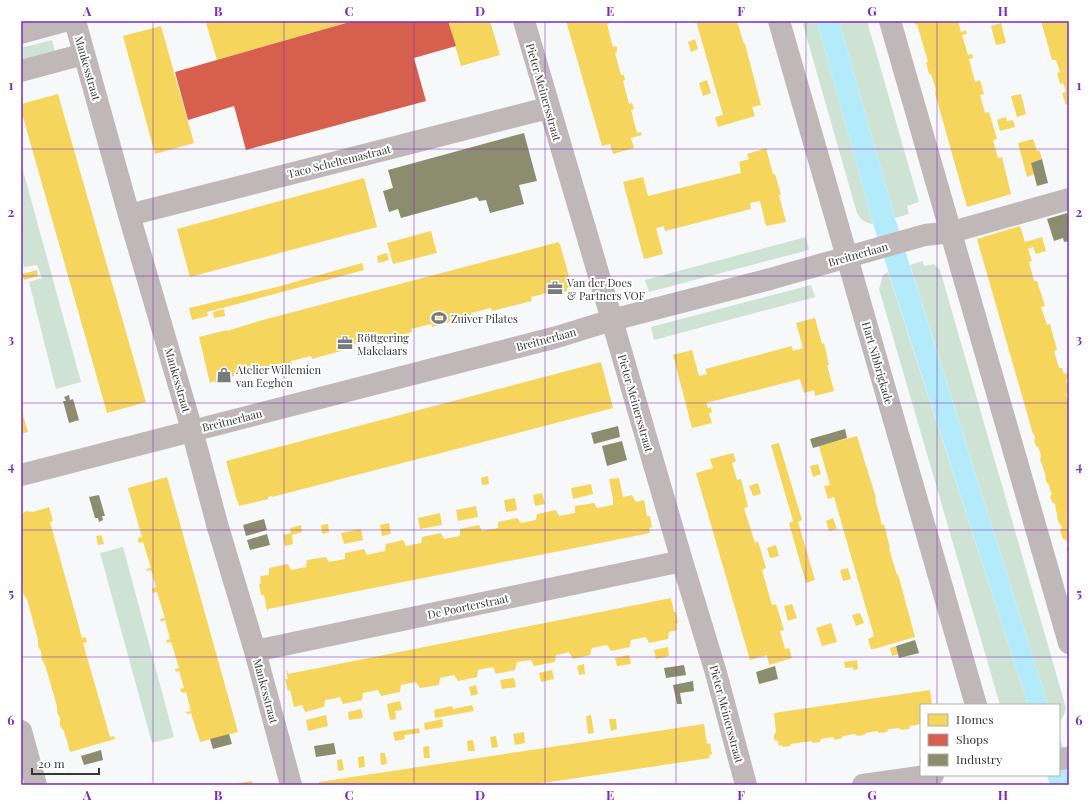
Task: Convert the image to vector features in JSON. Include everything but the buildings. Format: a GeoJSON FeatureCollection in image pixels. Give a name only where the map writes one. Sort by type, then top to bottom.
{"type":"FeatureCollection","features":[{"type":"Feature","properties":{"kind":"street"},"geometry":{"type":"LineString","coordinates":[[21,33],[65,21]]}},
{"type":"Feature","properties":{"kind":"street","name":"Mankesstraat"},"geometry":{"type":"LineString","coordinates":[[75,21],[129,215],[192,430],[217,524],[255,651],[291,785]]}},
{"type":"Feature","properties":{"kind":"street","name":"Pieter Meinersstraat"},"geometry":{"type":"LineString","coordinates":[[524,21],[548,108],[716,673],[746,785]]}},
{"type":"Feature","properties":{"kind":"street","name":"Hart Nibbrigkade"},"geometry":{"type":"LineString","coordinates":[[779,21],[976,704]]}},
{"type":"Feature","properties":{"kind":"street"},"geometry":{"type":"LineString","coordinates":[[890,21],[952,232],[1069,643]]}},
{"type":"Feature","properties":{"kind":"street"},"geometry":{"type":"LineString","coordinates":[[21,71],[84,54]]}},
{"type":"Feature","properties":{"kind":"street","name":"Taco Scheltemastraat"},"geometry":{"type":"LineString","coordinates":[[129,215],[548,108]]}},
{"type":"Feature","properties":{"kind":"street","name":"Breitnerlaan"},"geometry":{"type":"LineString","coordinates":[[21,474],[550,339],[612,320],[925,235],[952,232],[1069,199]]}},
{"type":"Feature","properties":{"kind":"street","name":"De Poorterstraat"},"geometry":{"type":"LineString","coordinates":[[255,651],[682,562]]}},
{"type":"Feature","properties":{"kind":"street"},"geometry":{"type":"LineString","coordinates":[[21,731],[36,785]]}},
{"type":"Feature","properties":{"kind":"street"},"geometry":{"type":"LineString","coordinates":[[863,785],[926,776]]}},
{"type":"Feature","properties":{"kind":"green space"},"geometry":{"type":"Polygon","coordinates":[[[802,21],[817,21],[873,224],[864,221],[857,213],[802,21]]]}},
{"type":"Feature","properties":{"kind":"green space"},"geometry":{"type":"Polygon","coordinates":[[[839,21],[867,21],[919,202],[907,206],[909,214],[895,218],[839,21]]]}},
{"type":"Feature","properties":{"kind":"green space"},"geometry":{"type":"Polygon","coordinates":[[[52,40],[56,55],[21,65],[21,48],[52,40]]]}},
{"type":"Feature","properties":{"kind":"green space"},"geometry":{"type":"Polygon","coordinates":[[[21,163],[81,382],[56,389],[29,282],[42,278],[37,265],[24,267],[21,255],[21,163]]]}},
{"type":"Feature","properties":{"kind":"green space"},"geometry":{"type":"Polygon","coordinates":[[[806,237],[809,250],[649,292],[645,280],[806,237]]]}},
{"type":"Feature","properties":{"kind":"green space"},"geometry":{"type":"Polygon","coordinates":[[[923,261],[924,266],[934,264],[940,270],[1066,708],[1061,720],[1060,704],[1048,704],[910,265],[923,261]]]}},
{"type":"Feature","properties":{"kind":"green space"},"geometry":{"type":"Polygon","coordinates":[[[888,272],[1028,704],[1000,704],[879,289],[883,275],[888,272]]]}},
{"type":"Feature","properties":{"kind":"green space"},"geometry":{"type":"Polygon","coordinates":[[[811,285],[815,297],[654,340],[651,327],[811,285]]]}},
{"type":"Feature","properties":{"kind":"green space"},"geometry":{"type":"Polygon","coordinates":[[[123,547],[174,737],[152,743],[100,553],[123,547]]]}},
{"type":"Feature","properties":{"kind":"water"},"geometry":{"type":"Polygon","coordinates":[[[817,21],[839,21],[895,218],[1048,704],[1028,704],[873,224],[817,21]]]}},
{"type":"Feature","properties":{"kind":"water"},"geometry":{"type":"Polygon","coordinates":[[[1060,739],[1069,762],[1069,785],[1050,785],[1047,776],[1060,776],[1060,739]]]}},
{"type":"Feature","properties":{"kind":"place","name":"Van der Does & Partners VOF"},"geometry":{"type":"Point","coordinates":[555,288]}},
{"type":"Feature","properties":{"kind":"place","name":"Zuiver Pilates"},"geometry":{"type":"Point","coordinates":[439,318]}},
{"type":"Feature","properties":{"kind":"place","name":"Röttgering Makelaars"},"geometry":{"type":"Point","coordinates":[345,343]}},
{"type":"Feature","properties":{"kind":"place","name":"Atelier Willemien van Eeghen"},"geometry":{"type":"Point","coordinates":[224,375]}}]}
